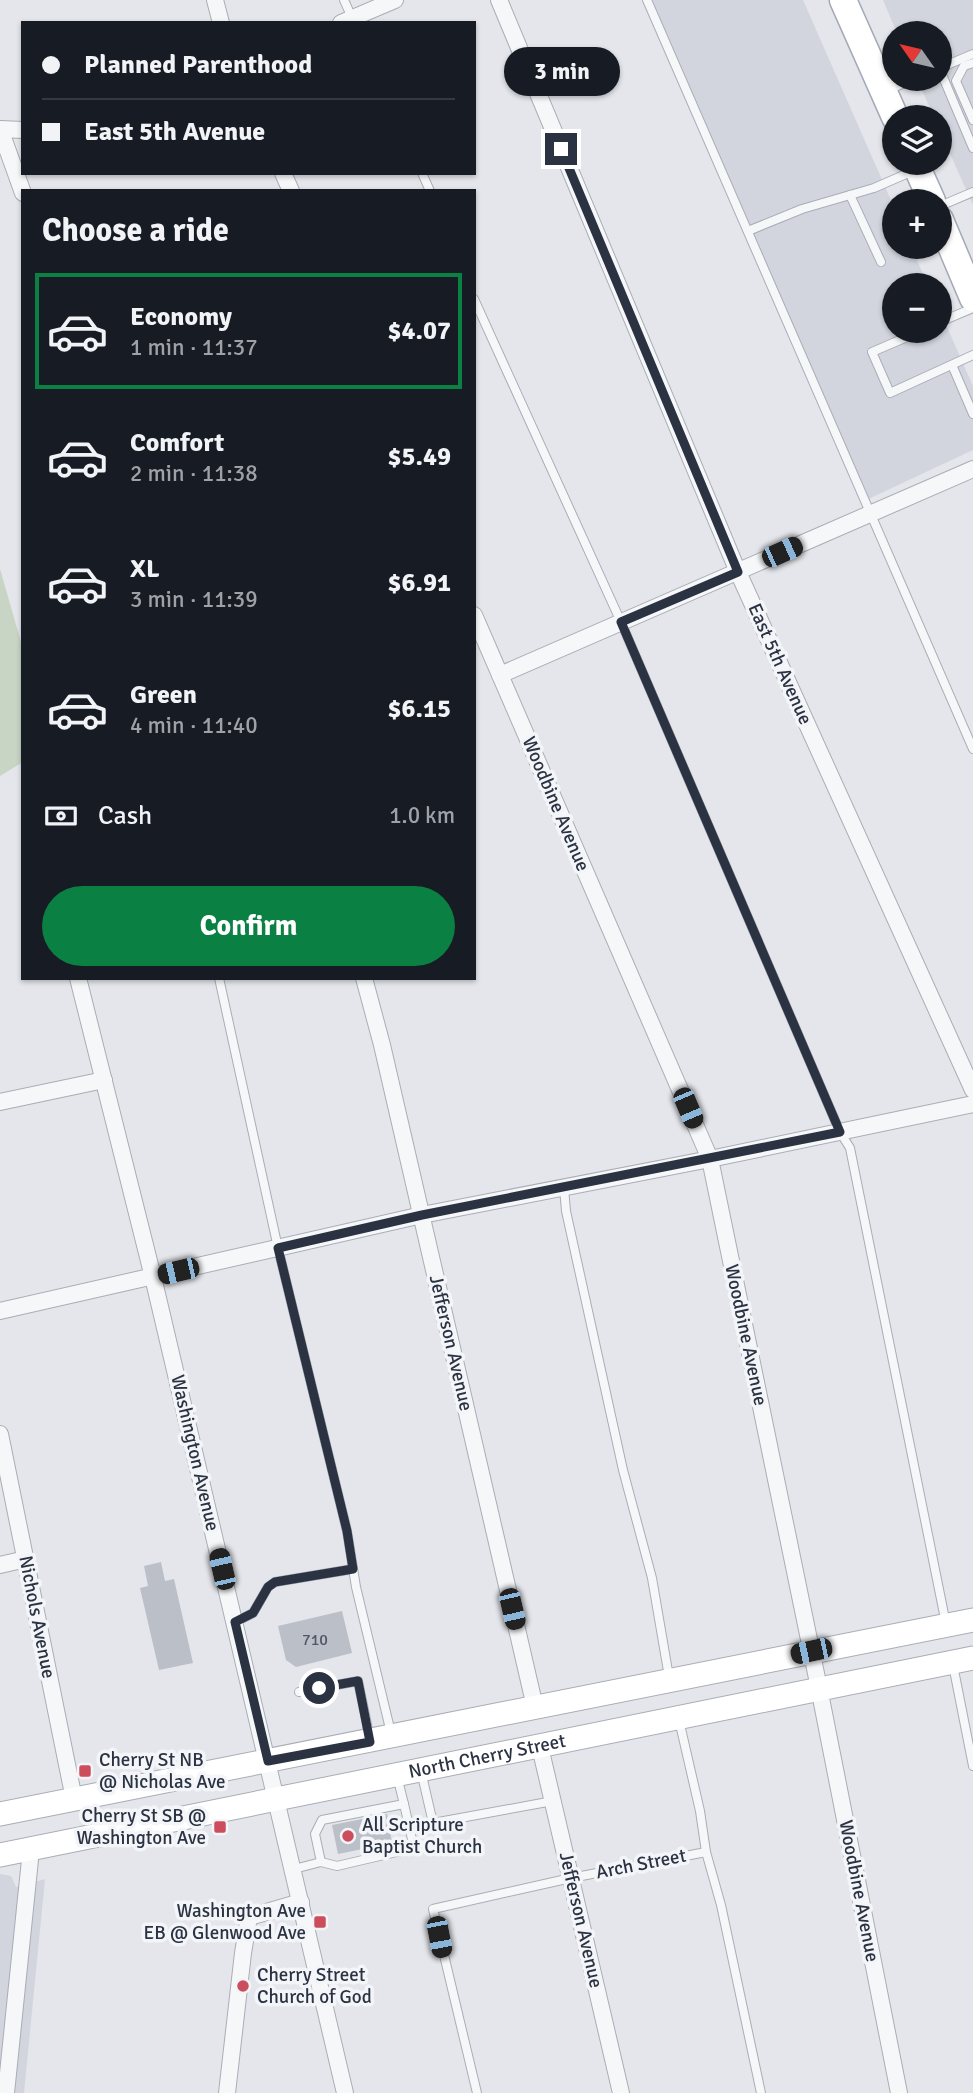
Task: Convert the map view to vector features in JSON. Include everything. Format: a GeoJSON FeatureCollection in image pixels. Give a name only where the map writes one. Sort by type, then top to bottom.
{"type":"FeatureCollection","features":[{"type":"Feature","properties":{"kind":"main road"},"geometry":{"type":"LineString","coordinates":[[844,0],[890,105]]}},
{"type":"Feature","properties":{"kind":"main road"},"geometry":{"type":"LineString","coordinates":[[952,248],[973,298]]}},
{"type":"Feature","properties":{"kind":"main road","name":"North Cherry Street"},"geometry":{"type":"LineString","coordinates":[[0,1814],[973,1620]]}},
{"type":"Feature","properties":{"kind":"main road","name":"North Cherry Street"},"geometry":{"type":"LineString","coordinates":[[0,1855],[963,1660]]}},
{"type":"Feature","properties":{"kind":"street"},"geometry":{"type":"LineString","coordinates":[[215,0],[220,21]]}},
{"type":"Feature","properties":{"kind":"street"},"geometry":{"type":"LineString","coordinates":[[349,21],[395,0]]}},
{"type":"Feature","properties":{"kind":"street","name":"East 5th Avenue"},"geometry":{"type":"LineString","coordinates":[[499,0],[738,572],[973,1090]]}},
{"type":"Feature","properties":{"kind":"street"},"geometry":{"type":"LineString","coordinates":[[21,130],[0,129],[22,189]]}},
{"type":"Feature","properties":{"kind":"street"},"geometry":{"type":"LineString","coordinates":[[500,675],[973,469]]}},
{"type":"Feature","properties":{"kind":"street","name":"Woodbine Avenue"},"geometry":{"type":"LineString","coordinates":[[476,620],[710,1159],[899,2093]]}},
{"type":"Feature","properties":{"kind":"street","name":"Washington Avenue"},"geometry":{"type":"LineString","coordinates":[[79,980],[153,1277],[345,2093]]}},
{"type":"Feature","properties":{"kind":"street","name":"Jefferson Avenue"},"geometry":{"type":"LineString","coordinates":[[364,980],[422,1215],[535,1707]]}},
{"type":"Feature","properties":{"kind":"street"},"geometry":{"type":"LineString","coordinates":[[0,1102],[104,1080]]}},
{"type":"Feature","properties":{"kind":"street"},"geometry":{"type":"LineString","coordinates":[[0,1311],[422,1215],[973,1104]]}},
{"type":"Feature","properties":{"kind":"street","name":"Nichols Avenue"},"geometry":{"type":"LineString","coordinates":[[0,1434],[74,1799]]}},
{"type":"Feature","properties":{"kind":"street"},"geometry":{"type":"LineString","coordinates":[[0,1565],[26,1559]]}},
{"type":"Feature","properties":{"kind":"street","name":"Jefferson Avenue"},"geometry":{"type":"LineString","coordinates":[[540,1746],[621,2093]]}},
{"type":"Feature","properties":{"kind":"street"},"geometry":{"type":"LineString","coordinates":[[6,2093],[31,1850]]}},
{"type":"Feature","properties":{"kind":"street"},"geometry":{"type":"LineString","coordinates":[[227,2093],[249,1917],[301,1902]]}},
{"type":"Feature","properties":{"kind":"lane"},"geometry":{"type":"LineString","coordinates":[[344,0],[349,21]]}},
{"type":"Feature","properties":{"kind":"lane"},"geometry":{"type":"LineString","coordinates":[[647,0],[673,65],[973,749]]}},
{"type":"Feature","properties":{"kind":"lane"},"geometry":{"type":"LineString","coordinates":[[952,64],[973,54]]}},
{"type":"Feature","properties":{"kind":"lane"},"geometry":{"type":"LineString","coordinates":[[973,63],[964,66],[956,80],[973,120]]}},
{"type":"Feature","properties":{"kind":"lane"},"geometry":{"type":"LineString","coordinates":[[949,91],[973,148]]}},
{"type":"Feature","properties":{"kind":"lane"},"geometry":{"type":"LineString","coordinates":[[748,231],[802,209],[850,195],[896,175]]}},
{"type":"Feature","properties":{"kind":"lane"},"geometry":{"type":"LineString","coordinates":[[952,201],[973,192]]}},
{"type":"Feature","properties":{"kind":"lane"},"geometry":{"type":"LineString","coordinates":[[850,195],[881,262]]}},
{"type":"Feature","properties":{"kind":"lane"},"geometry":{"type":"LineString","coordinates":[[476,303],[621,622],[840,1132],[850,1148],[947,1625]]}},
{"type":"Feature","properties":{"kind":"lane"},"geometry":{"type":"LineString","coordinates":[[952,317],[973,308]]}},
{"type":"Feature","properties":{"kind":"lane"},"geometry":{"type":"LineString","coordinates":[[894,343],[873,352],[890,393],[973,355]]}},
{"type":"Feature","properties":{"kind":"lane"},"geometry":{"type":"LineString","coordinates":[[952,365],[973,414]]}},
{"type":"Feature","properties":{"kind":"lane"},"geometry":{"type":"LineString","coordinates":[[219,980],[278,1248],[347,1531],[353,1569],[393,1737]]}},
{"type":"Feature","properties":{"kind":"lane"},"geometry":{"type":"LineString","coordinates":[[564,1188],[566,1211],[620,1456],[652,1578],[669,1680]]}},
{"type":"Feature","properties":{"kind":"lane"},"geometry":{"type":"LineString","coordinates":[[235,1622],[253,1613],[268,1587],[275,1582],[353,1569]]}},
{"type":"Feature","properties":{"kind":"lane"},"geometry":{"type":"LineString","coordinates":[[963,1660],[973,1766]]}},
{"type":"Feature","properties":{"kind":"lane"},"geometry":{"type":"LineString","coordinates":[[299,1692],[358,1681],[370,1742]]}},
{"type":"Feature","properties":{"kind":"lane"},"geometry":{"type":"LineString","coordinates":[[679,1718],[700,1811],[706,1852],[721,1905],[761,2093]]}},
{"type":"Feature","properties":{"kind":"lane"},"geometry":{"type":"LineString","coordinates":[[421,1771],[433,1824],[553,1801]]}},
{"type":"Feature","properties":{"kind":"lane"},"geometry":{"type":"LineString","coordinates":[[294,1869],[321,1862],[337,1866],[414,1848],[397,1776]]}},
{"type":"Feature","properties":{"kind":"lane"},"geometry":{"type":"LineString","coordinates":[[321,1862],[315,1834],[322,1819],[404,1804]]}},
{"type":"Feature","properties":{"kind":"lane","name":"Arch Street"},"geometry":{"type":"LineString","coordinates":[[477,2093],[433,1909],[571,1878],[706,1852]]}},
{"type":"Feature","properties":{"kind":"shaded area"},"geometry":{"type":"Polygon","coordinates":[[[647,0],[803,0],[886,189],[882,189],[882,259],[916,259],[923,273],[882,273],[882,343],[952,343],[952,338],[973,386],[973,450],[864,501],[647,0]]]}},
{"type":"Feature","properties":{"kind":"shaded area"},"geometry":{"type":"Polygon","coordinates":[[[883,0],[973,0],[973,205],[952,158],[952,105],[929,105],[922,91],[952,91],[952,21],[892,21],[883,0]]]}},
{"type":"Feature","properties":{"kind":"shaded area"},"geometry":{"type":"Polygon","coordinates":[[[0,1874],[11,1876],[16,1887],[45,1879],[24,2093],[0,2093],[0,1874]]]}},
{"type":"Feature","properties":{"kind":"green space"},"geometry":{"type":"Polygon","coordinates":[[[0,569],[21,642],[21,763],[0,776],[0,569]]]}},
{"type":"Feature","properties":{"kind":"building"},"geometry":{"type":"Polygon","coordinates":[[[161,1562],[165,1581],[174,1579],[193,1663],[159,1670],[140,1588],[148,1586],[144,1566],[161,1562]]]}},
{"type":"Feature","properties":{"kind":"building"},"geometry":{"type":"Polygon","coordinates":[[[342,1611],[352,1653],[296,1667],[286,1660],[278,1626],[342,1611]]]}},
{"type":"Feature","properties":{"kind":"building"},"geometry":{"type":"Polygon","coordinates":[[[387,1814],[392,1843],[338,1854],[332,1825],[387,1814]]]}},
{"type":"Feature","properties":{"kind":"place","name":"Cherry St NB @ Nicholas Ave"},"geometry":{"type":"Point","coordinates":[85,1771]}},
{"type":"Feature","properties":{"kind":"place","name":"Cherry St SB @ Washington Ave"},"geometry":{"type":"Point","coordinates":[220,1827]}},
{"type":"Feature","properties":{"kind":"place","name":"All Scripture Baptist Church"},"geometry":{"type":"Point","coordinates":[348,1836]}},
{"type":"Feature","properties":{"kind":"place","name":"Washington Ave EB @ Glenwood Ave"},"geometry":{"type":"Point","coordinates":[320,1922]}},
{"type":"Feature","properties":{"kind":"place","name":"Cherry Street Church of God"},"geometry":{"type":"Point","coordinates":[243,1986]}},
{"type":"Feature","properties":{"kind":"route"},"geometry":{"type":"LineString","coordinates":[[319,1688],[358,1681],[370,1742],[268,1761],[235,1622],[253,1613],[268,1587],[275,1582],[353,1569],[347,1531],[278,1248],[422,1215],[840,1132],[621,622],[738,572],[561,149]]}}]}
